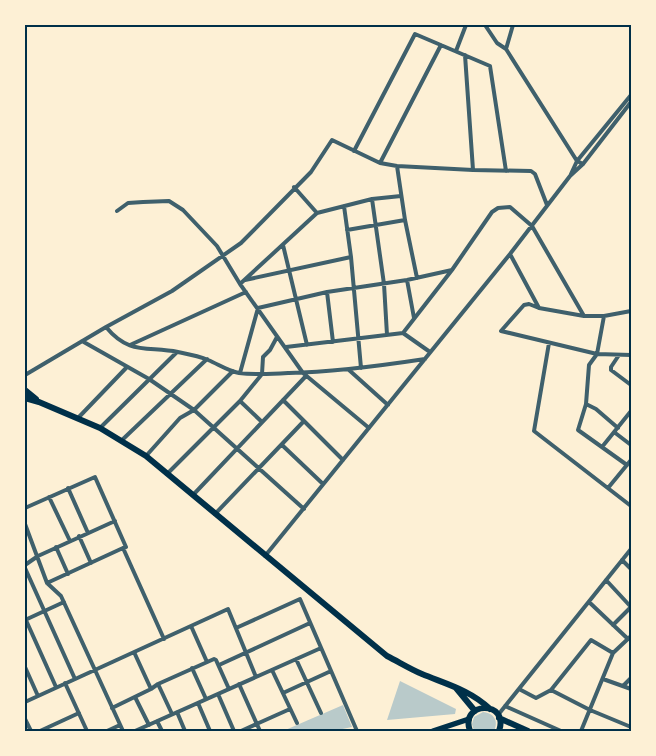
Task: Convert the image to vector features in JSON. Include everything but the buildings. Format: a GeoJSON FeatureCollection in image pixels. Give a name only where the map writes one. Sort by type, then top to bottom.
{"type":"FeatureCollection","features":[{"type":"Feature","properties":{"kind":"main road"},"geometry":{"type":"LineString","coordinates":[[25,390],[39,402]]}},
{"type":"Feature","properties":{"kind":"main road"},"geometry":{"type":"LineString","coordinates":[[25,398],[100,428],[146,456],[387,656],[419,673],[474,696],[499,716],[528,731]]}},
{"type":"Feature","properties":{"kind":"main road"},"geometry":{"type":"LineString","coordinates":[[455,687],[467,704],[475,711]]}},
{"type":"Feature","properties":{"kind":"main road"},"geometry":{"type":"LineString","coordinates":[[433,731],[469,719],[475,711],[482,708],[490,708]]}},
{"type":"Feature","properties":{"kind":"main road"},"geometry":{"type":"LineString","coordinates":[[498,731],[500,727],[499,716]]}},
{"type":"Feature","properties":{"kind":"main road"},"geometry":{"type":"LineString","coordinates":[[469,719],[470,731]]}},
{"type":"Feature","properties":{"kind":"street"},"geometry":{"type":"LineString","coordinates":[[456,51],[466,25]]}},
{"type":"Feature","properties":{"kind":"street"},"geometry":{"type":"LineString","coordinates":[[485,25],[497,43],[506,50],[577,160],[583,164]]}},
{"type":"Feature","properties":{"kind":"street"},"geometry":{"type":"LineString","coordinates":[[506,50],[513,25]]}},
{"type":"Feature","properties":{"kind":"street"},"geometry":{"type":"LineString","coordinates":[[354,151],[415,34],[488,64],[491,68],[506,171]]}},
{"type":"Feature","properties":{"kind":"street"},"geometry":{"type":"LineString","coordinates":[[380,163],[441,45]]}},
{"type":"Feature","properties":{"kind":"street"},"geometry":{"type":"LineString","coordinates":[[465,55],[473,170]]}},
{"type":"Feature","properties":{"kind":"street"},"geometry":{"type":"LineString","coordinates":[[570,176],[577,160],[631,95]]}},
{"type":"Feature","properties":{"kind":"street"},"geometry":{"type":"LineString","coordinates":[[265,556],[510,254],[570,176],[583,164],[631,102]]}},
{"type":"Feature","properties":{"kind":"street"},"geometry":{"type":"LineString","coordinates":[[613,116],[618,119]]}},
{"type":"Feature","properties":{"kind":"street"},"geometry":{"type":"LineString","coordinates":[[25,375],[172,291],[223,256],[254,231],[294,187],[311,172],[332,140],[380,163],[397,166],[506,171],[529,170],[533,172],[548,205]]}},
{"type":"Feature","properties":{"kind":"street"},"geometry":{"type":"LineString","coordinates":[[397,166],[405,220],[417,278]]}},
{"type":"Feature","properties":{"kind":"street"},"geometry":{"type":"LineString","coordinates":[[294,187],[317,213]]}},
{"type":"Feature","properties":{"kind":"street"},"geometry":{"type":"LineString","coordinates":[[240,284],[317,213],[372,199],[401,196]]}},
{"type":"Feature","properties":{"kind":"street"},"geometry":{"type":"LineString","coordinates":[[372,199],[384,284],[387,336]]}},
{"type":"Feature","properties":{"kind":"street"},"geometry":{"type":"LineString","coordinates":[[117,211],[128,203],[172,203],[182,210],[217,246],[240,284],[305,374],[369,428]]}},
{"type":"Feature","properties":{"kind":"street"},"geometry":{"type":"LineString","coordinates":[[344,206],[351,257],[361,368]]}},
{"type":"Feature","properties":{"kind":"street"},"geometry":{"type":"LineString","coordinates":[[286,347],[359,340],[403,333],[452,270],[492,212],[498,208],[510,207],[532,226],[584,316]]}},
{"type":"Feature","properties":{"kind":"street"},"geometry":{"type":"LineString","coordinates":[[347,230],[405,220]]}},
{"type":"Feature","properties":{"kind":"street"},"geometry":{"type":"LineString","coordinates":[[283,245],[307,345]]}},
{"type":"Feature","properties":{"kind":"street"},"geometry":{"type":"LineString","coordinates":[[510,254],[539,308]]}},
{"type":"Feature","properties":{"kind":"street"},"geometry":{"type":"LineString","coordinates":[[245,280],[289,272],[351,257]]}},
{"type":"Feature","properties":{"kind":"street"},"geometry":{"type":"LineString","coordinates":[[258,308],[296,298],[354,287],[407,280],[452,270]]}},
{"type":"Feature","properties":{"kind":"street"},"geometry":{"type":"LineString","coordinates":[[407,280],[414,318]]}},
{"type":"Feature","properties":{"kind":"street"},"geometry":{"type":"LineString","coordinates":[[128,346],[246,292]]}},
{"type":"Feature","properties":{"kind":"street"},"geometry":{"type":"LineString","coordinates":[[327,292],[333,342]]}},
{"type":"Feature","properties":{"kind":"street"},"geometry":{"type":"LineString","coordinates":[[631,311],[604,316],[584,316],[539,308],[529,304],[524,305],[501,331],[597,354],[631,355]]}},
{"type":"Feature","properties":{"kind":"street"},"geometry":{"type":"LineString","coordinates":[[240,373],[258,308]]}},
{"type":"Feature","properties":{"kind":"street"},"geometry":{"type":"LineString","coordinates":[[604,316],[597,354],[589,364],[586,404],[578,430],[627,465]]}},
{"type":"Feature","properties":{"kind":"street"},"geometry":{"type":"LineString","coordinates":[[106,327],[128,346],[147,350],[177,352],[207,360],[233,372],[240,373],[305,374],[425,359]]}},
{"type":"Feature","properties":{"kind":"street"},"geometry":{"type":"LineString","coordinates":[[403,333],[430,352]]}},
{"type":"Feature","properties":{"kind":"street"},"geometry":{"type":"LineString","coordinates":[[167,474],[240,401],[262,374],[263,357],[278,337]]}},
{"type":"Feature","properties":{"kind":"street"},"geometry":{"type":"LineString","coordinates":[[82,341],[149,379],[194,410],[260,467],[304,509]]}},
{"type":"Feature","properties":{"kind":"street"},"geometry":{"type":"LineString","coordinates":[[548,342],[534,431],[630,504]]}},
{"type":"Feature","properties":{"kind":"street"},"geometry":{"type":"LineString","coordinates":[[100,428],[177,352]]}},
{"type":"Feature","properties":{"kind":"street"},"geometry":{"type":"LineString","coordinates":[[619,355],[611,370],[631,385]]}},
{"type":"Feature","properties":{"kind":"street"},"geometry":{"type":"LineString","coordinates":[[121,441],[207,360]]}},
{"type":"Feature","properties":{"kind":"street"},"geometry":{"type":"LineString","coordinates":[[78,418],[127,367]]}},
{"type":"Feature","properties":{"kind":"street"},"geometry":{"type":"LineString","coordinates":[[349,370],[388,405]]}},
{"type":"Feature","properties":{"kind":"street"},"geometry":{"type":"LineString","coordinates":[[146,456],[180,418],[194,410],[233,372]]}},
{"type":"Feature","properties":{"kind":"street"},"geometry":{"type":"LineString","coordinates":[[193,495],[305,374]]}},
{"type":"Feature","properties":{"kind":"street"},"geometry":{"type":"LineString","coordinates":[[282,400],[343,460]]}},
{"type":"Feature","properties":{"kind":"street"},"geometry":{"type":"LineString","coordinates":[[240,401],[262,422]]}},
{"type":"Feature","properties":{"kind":"street"},"geometry":{"type":"LineString","coordinates":[[586,404],[596,409],[618,428]]}},
{"type":"Feature","properties":{"kind":"street"},"geometry":{"type":"LineString","coordinates":[[602,447],[631,411]]}},
{"type":"Feature","properties":{"kind":"street"},"geometry":{"type":"LineString","coordinates":[[214,514],[304,422]]}},
{"type":"Feature","properties":{"kind":"street"},"geometry":{"type":"LineString","coordinates":[[614,432],[631,445]]}},
{"type":"Feature","properties":{"kind":"street"},"geometry":{"type":"LineString","coordinates":[[282,445],[323,484]]}},
{"type":"Feature","properties":{"kind":"street"},"geometry":{"type":"LineString","coordinates":[[608,488],[631,460]]}},
{"type":"Feature","properties":{"kind":"street"},"geometry":{"type":"LineString","coordinates":[[25,508],[94,477],[126,546],[47,583]]}},
{"type":"Feature","properties":{"kind":"street"},"geometry":{"type":"LineString","coordinates":[[68,488],[88,533]]}},
{"type":"Feature","properties":{"kind":"street"},"geometry":{"type":"LineString","coordinates":[[49,497],[70,541]]}},
{"type":"Feature","properties":{"kind":"street"},"geometry":{"type":"LineString","coordinates":[[75,679],[25,566],[38,556],[56,547],[115,521]]}},
{"type":"Feature","properties":{"kind":"street"},"geometry":{"type":"LineString","coordinates":[[25,524],[47,583],[64,602],[123,731]]}},
{"type":"Feature","properties":{"kind":"street"},"geometry":{"type":"LineString","coordinates":[[79,536],[91,563]]}},
{"type":"Feature","properties":{"kind":"street"},"geometry":{"type":"LineString","coordinates":[[56,547],[68,574]]}},
{"type":"Feature","properties":{"kind":"street"},"geometry":{"type":"LineString","coordinates":[[123,548],[164,638]]}},
{"type":"Feature","properties":{"kind":"street"},"geometry":{"type":"LineString","coordinates":[[499,716],[631,549]]}},
{"type":"Feature","properties":{"kind":"street"},"geometry":{"type":"LineString","coordinates":[[622,560],[631,569]]}},
{"type":"Feature","properties":{"kind":"street"},"geometry":{"type":"LineString","coordinates":[[606,580],[631,607],[613,625]]}},
{"type":"Feature","properties":{"kind":"street"},"geometry":{"type":"LineString","coordinates":[[236,628],[300,599],[357,731]]}},
{"type":"Feature","properties":{"kind":"street"},"geometry":{"type":"LineString","coordinates":[[56,687],[25,619],[64,602]]}},
{"type":"Feature","properties":{"kind":"street"},"geometry":{"type":"LineString","coordinates":[[581,731],[614,653],[629,637],[613,625],[589,602]]}},
{"type":"Feature","properties":{"kind":"street"},"geometry":{"type":"LineString","coordinates":[[25,702],[228,609],[256,677]]}},
{"type":"Feature","properties":{"kind":"street"},"geometry":{"type":"LineString","coordinates":[[219,665],[310,622]]}},
{"type":"Feature","properties":{"kind":"street"},"geometry":{"type":"LineString","coordinates":[[191,626],[207,662]]}},
{"type":"Feature","properties":{"kind":"street"},"geometry":{"type":"LineString","coordinates":[[519,689],[536,698],[551,690],[591,640],[614,653]]}},
{"type":"Feature","properties":{"kind":"street"},"geometry":{"type":"LineString","coordinates":[[135,731],[321,648]]}},
{"type":"Feature","properties":{"kind":"street"},"geometry":{"type":"LineString","coordinates":[[134,652],[151,689]]}},
{"type":"Feature","properties":{"kind":"street"},"geometry":{"type":"LineString","coordinates":[[112,708],[158,684],[215,659],[229,689]]}},
{"type":"Feature","properties":{"kind":"street"},"geometry":{"type":"LineString","coordinates":[[296,659],[321,713]]}},
{"type":"Feature","properties":{"kind":"street"},"geometry":{"type":"LineString","coordinates":[[25,667],[38,696]]}},
{"type":"Feature","properties":{"kind":"street"},"geometry":{"type":"LineString","coordinates":[[192,668],[206,699]]}},
{"type":"Feature","properties":{"kind":"street"},"geometry":{"type":"LineString","coordinates":[[272,670],[297,723]]}},
{"type":"Feature","properties":{"kind":"street"},"geometry":{"type":"LineString","coordinates":[[283,693],[331,671]]}},
{"type":"Feature","properties":{"kind":"street"},"geometry":{"type":"LineString","coordinates":[[623,686],[631,678]]}},
{"type":"Feature","properties":{"kind":"street"},"geometry":{"type":"LineString","coordinates":[[603,679],[631,689]]}},
{"type":"Feature","properties":{"kind":"street"},"geometry":{"type":"LineString","coordinates":[[65,683],[87,731]]}},
{"type":"Feature","properties":{"kind":"street"},"geometry":{"type":"LineString","coordinates":[[158,684],[185,731]]}},
{"type":"Feature","properties":{"kind":"street"},"geometry":{"type":"LineString","coordinates":[[239,684],[260,731]]}},
{"type":"Feature","properties":{"kind":"street"},"geometry":{"type":"LineString","coordinates":[[551,690],[631,728]]}},
{"type":"Feature","properties":{"kind":"street"},"geometry":{"type":"LineString","coordinates":[[218,694],[234,731]]}},
{"type":"Feature","properties":{"kind":"street"},"geometry":{"type":"LineString","coordinates":[[135,697],[149,725]]}},
{"type":"Feature","properties":{"kind":"street"},"geometry":{"type":"LineString","coordinates":[[198,703],[210,731]]}},
{"type":"Feature","properties":{"kind":"street"},"geometry":{"type":"LineString","coordinates":[[505,706],[561,731]]}},
{"type":"Feature","properties":{"kind":"street"},"geometry":{"type":"LineString","coordinates":[[241,731],[290,709]]}},
{"type":"Feature","properties":{"kind":"street"},"geometry":{"type":"LineString","coordinates":[[40,731],[78,713]]}},
{"type":"Feature","properties":{"kind":"street"},"geometry":{"type":"LineString","coordinates":[[25,718],[31,731]]}},
{"type":"Feature","properties":{"kind":"street"},"geometry":{"type":"LineString","coordinates":[[157,721],[162,731]]}},
{"type":"Feature","properties":{"kind":"street"},"geometry":{"type":"LineString","coordinates":[[107,731],[120,725]]}},
{"type":"Feature","properties":{"kind":"street"},"geometry":{"type":"LineString","coordinates":[[51,726],[53,731]]}},
{"type":"Feature","properties":{"kind":"shaded area"},"geometry":{"type":"Polygon","coordinates":[[[400,681],[456,709],[455,714],[387,720],[400,681]]]}},
{"type":"Feature","properties":{"kind":"shaded area"},"geometry":{"type":"Polygon","coordinates":[[[343,705],[352,727],[333,731],[283,731],[343,705]]]}},
{"type":"Feature","properties":{"kind":"shaded area"},"geometry":{"type":"Polygon","coordinates":[[[483,712],[493,716],[496,721],[494,731],[474,731],[472,724],[474,717],[483,712]]]}}]}
